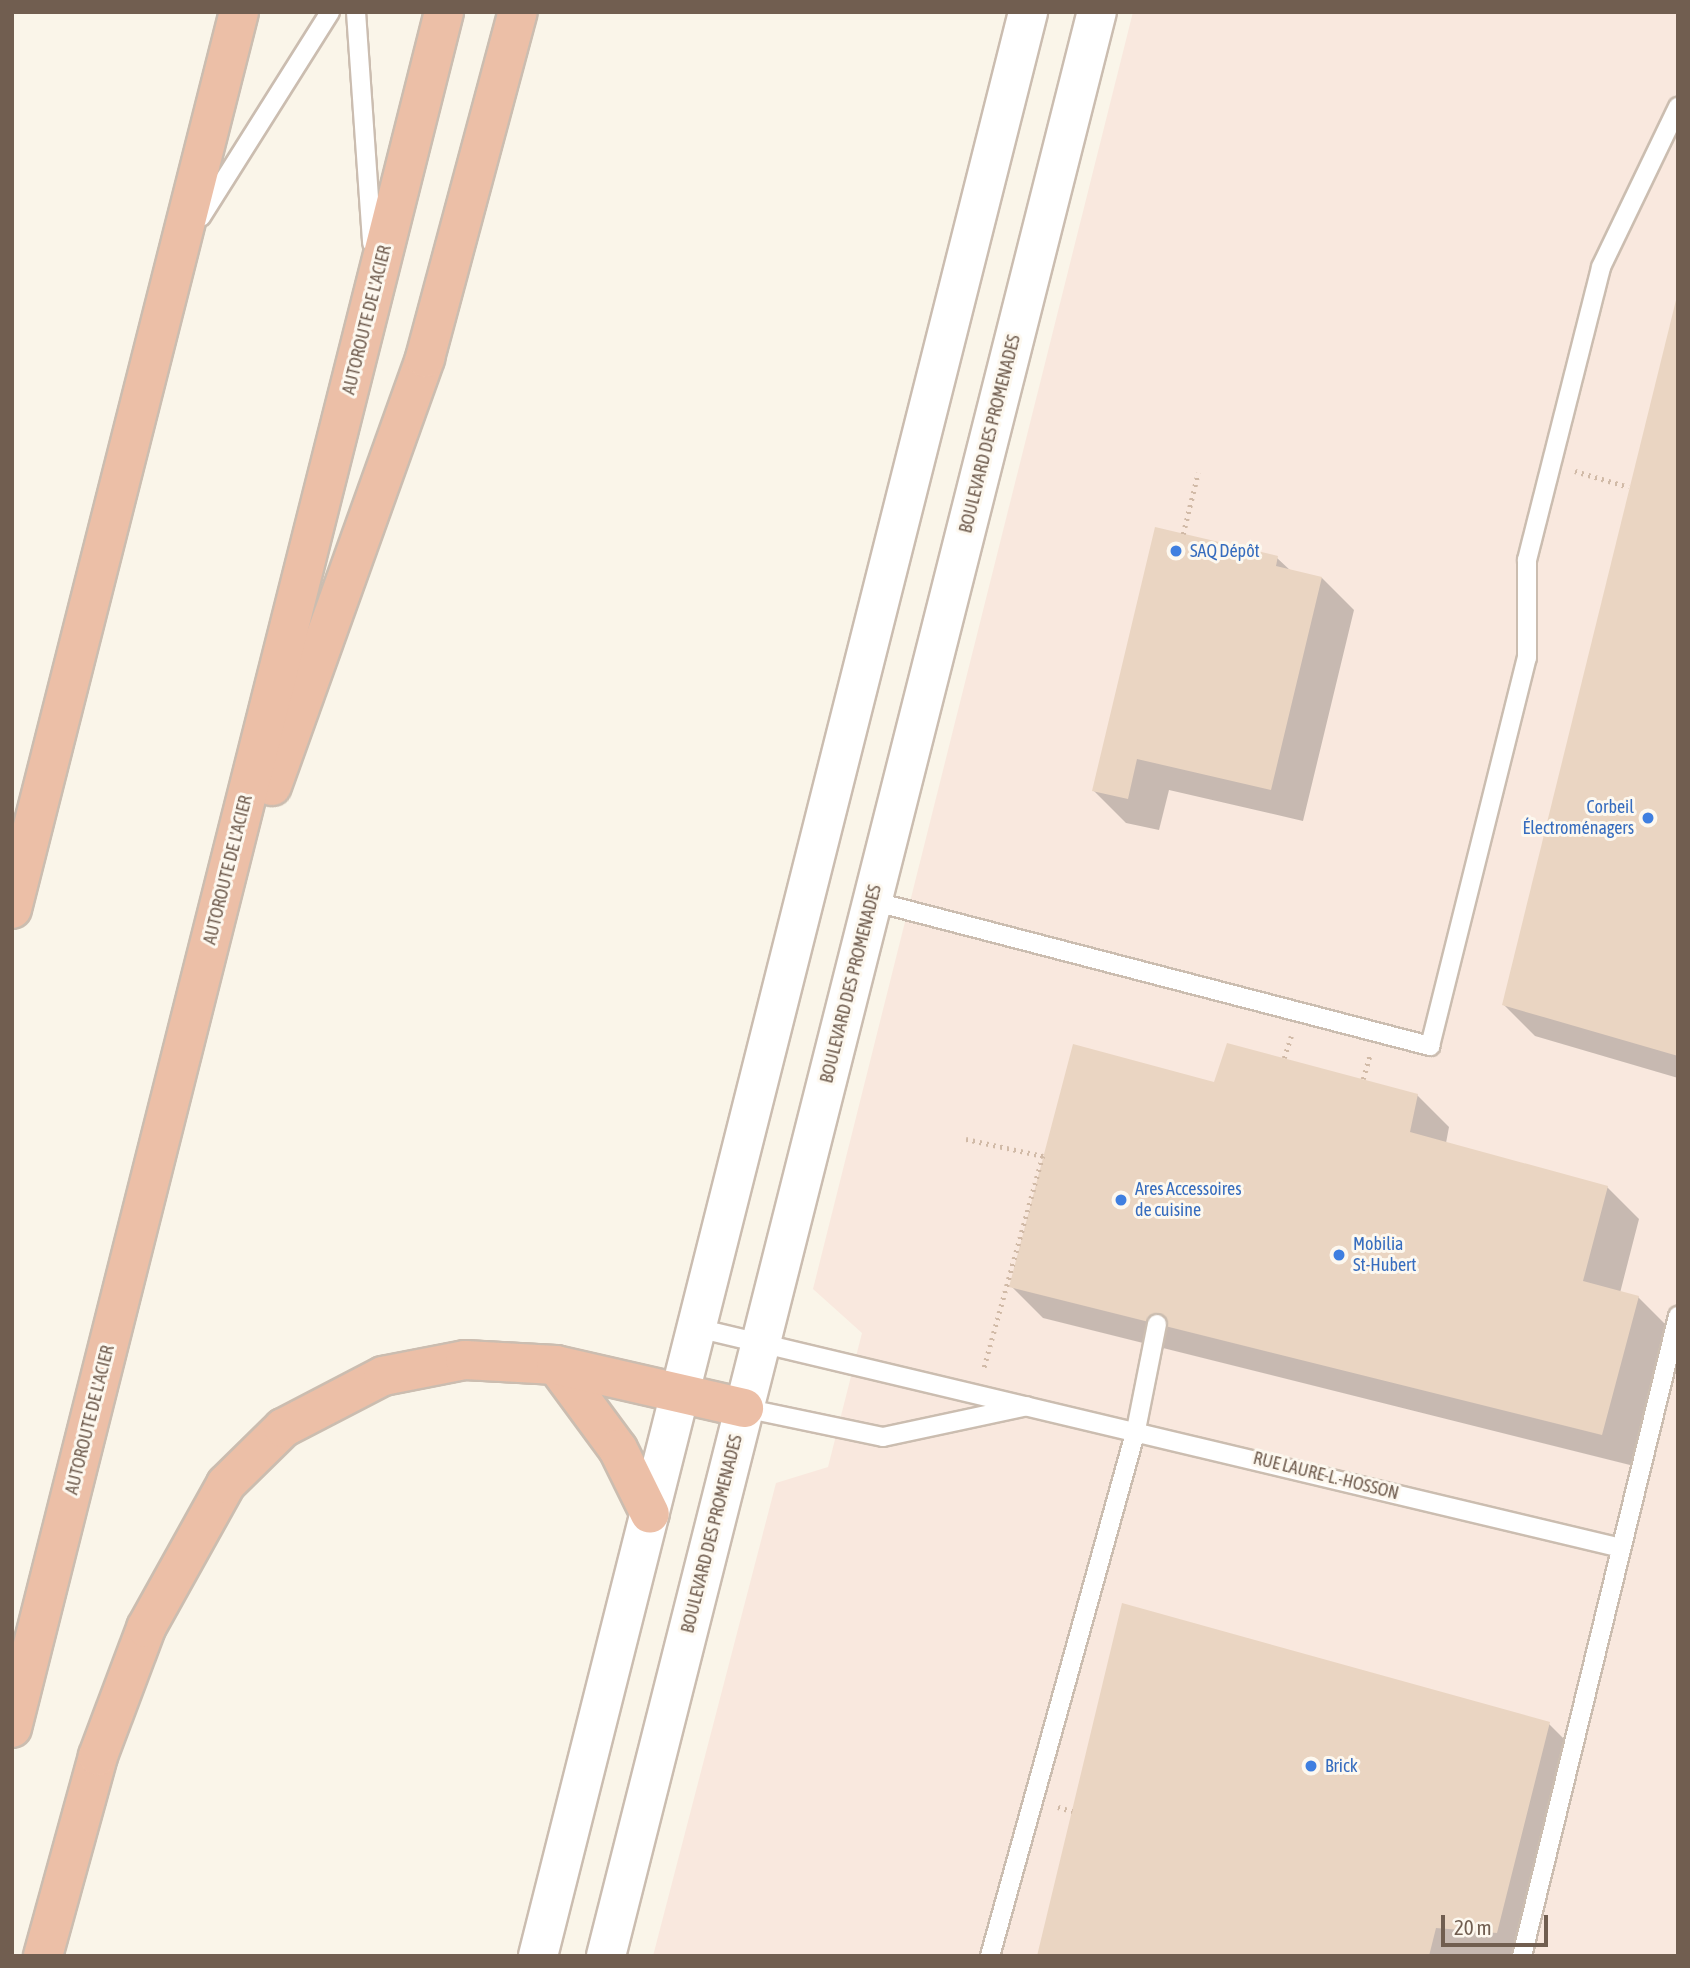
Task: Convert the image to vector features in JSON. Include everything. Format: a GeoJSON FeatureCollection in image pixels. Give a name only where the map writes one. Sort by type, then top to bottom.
{"type":"FeatureCollection","features":[{"type":"Feature","properties":{"kind":"highway"},"geometry":{"type":"LineString","coordinates":[[12,909],[239,12]]}},
{"type":"Feature","properties":{"kind":"highway","name":"AUTOROUTE DE L'ACIER"},"geometry":{"type":"LineString","coordinates":[[12,1728],[444,12]]}},
{"type":"Feature","properties":{"kind":"highway"},"geometry":{"type":"LineString","coordinates":[[194,1006],[425,358],[518,12]]}},
{"type":"Feature","properties":{"kind":"highway"},"geometry":{"type":"LineString","coordinates":[[43,1956],[95,1767],[131,1664],[173,1569],[226,1484],[283,1428],[383,1376],[465,1360],[556,1365],[744,1408]]}},
{"type":"Feature","properties":{"kind":"highway"},"geometry":{"type":"LineString","coordinates":[[556,1365],[618,1449],[650,1514]]}},
{"type":"Feature","properties":{"kind":"street"},"geometry":{"type":"LineString","coordinates":[[538,1956],[1028,12]]}},
{"type":"Feature","properties":{"kind":"street","name":"BOULEVARD DES PROMENADES"},"geometry":{"type":"LineString","coordinates":[[606,1956],[1097,12]]}},
{"type":"Feature","properties":{"kind":"lane"},"geometry":{"type":"LineString","coordinates":[[175,263],[241,148],[330,12]]}},
{"type":"Feature","properties":{"kind":"lane"},"geometry":{"type":"LineString","coordinates":[[356,12],[374,292]]}},
{"type":"Feature","properties":{"kind":"lane"},"geometry":{"type":"LineString","coordinates":[[872,901],[1430,1046],[1527,658],[1527,559],[1601,267],[1678,107]]}},
{"type":"Feature","properties":{"kind":"lane"},"geometry":{"type":"LineString","coordinates":[[1522,1956],[1678,1315]]}},
{"type":"Feature","properties":{"kind":"lane"},"geometry":{"type":"LineString","coordinates":[[990,1956],[1136,1430],[1157,1324]]}},
{"type":"Feature","properties":{"kind":"lane","name":"RUE LAURE-L.-HOSSON"},"geometry":{"type":"LineString","coordinates":[[697,1328],[978,1391],[1621,1548]]}},
{"type":"Feature","properties":{"kind":"lane","name":"RUE LAURE-L.-HOSSON"},"geometry":{"type":"LineString","coordinates":[[744,1408],[883,1437],[1030,1405]]}},
{"type":"Feature","properties":{"kind":"path"},"geometry":{"type":"LineString","coordinates":[[1551,464],[1629,487]]}},
{"type":"Feature","properties":{"kind":"path"},"geometry":{"type":"LineString","coordinates":[[1183,534],[1198,472]]}},
{"type":"Feature","properties":{"kind":"path"},"geometry":{"type":"LineString","coordinates":[[966,1139],[1043,1156],[978,1391]]}},
{"type":"Feature","properties":{"kind":"shaded area"},"geometry":{"type":"Polygon","coordinates":[[[1133,12],[1678,12],[1678,1956],[653,1956],[776,1483],[828,1467],[862,1333],[813,1289],[1133,12]]]}},
{"type":"Feature","properties":{"kind":"building"},"geometry":{"type":"Polygon","coordinates":[[[1678,296],[1678,1056],[1502,1005],[1678,296]]]}},
{"type":"Feature","properties":{"kind":"building"},"geometry":{"type":"Polygon","coordinates":[[[1155,527],[1278,556],[1276,566],[1322,577],[1271,790],[1137,759],[1128,799],[1092,791],[1155,527]]]}},
{"type":"Feature","properties":{"kind":"building"},"geometry":{"type":"Polygon","coordinates":[[[1227,1043],[1418,1094],[1410,1132],[1608,1186],[1583,1281],[1639,1296],[1602,1435],[1009,1287],[1073,1044],[1214,1082],[1227,1043]]]}},
{"type":"Feature","properties":{"kind":"building","name":"Brick"},"geometry":{"type":"Polygon","coordinates":[[[1122,1603],[1550,1722],[1497,1933],[1436,1928],[1429,1956],[1037,1956],[1122,1603]]]}},
{"type":"Feature","properties":{"kind":"place","name":"SAQ Dépôt"},"geometry":{"type":"Point","coordinates":[1176,551]}},
{"type":"Feature","properties":{"kind":"place","name":"Corbeil Électroménagers"},"geometry":{"type":"Point","coordinates":[1648,818]}},
{"type":"Feature","properties":{"kind":"place","name":"Ares Accessoires de cuisine"},"geometry":{"type":"Point","coordinates":[1121,1200]}},
{"type":"Feature","properties":{"kind":"place","name":"Mobilia St-Hubert"},"geometry":{"type":"Point","coordinates":[1339,1255]}},
{"type":"Feature","properties":{"kind":"place","name":"Brick"},"geometry":{"type":"Point","coordinates":[1311,1766]}}]}
